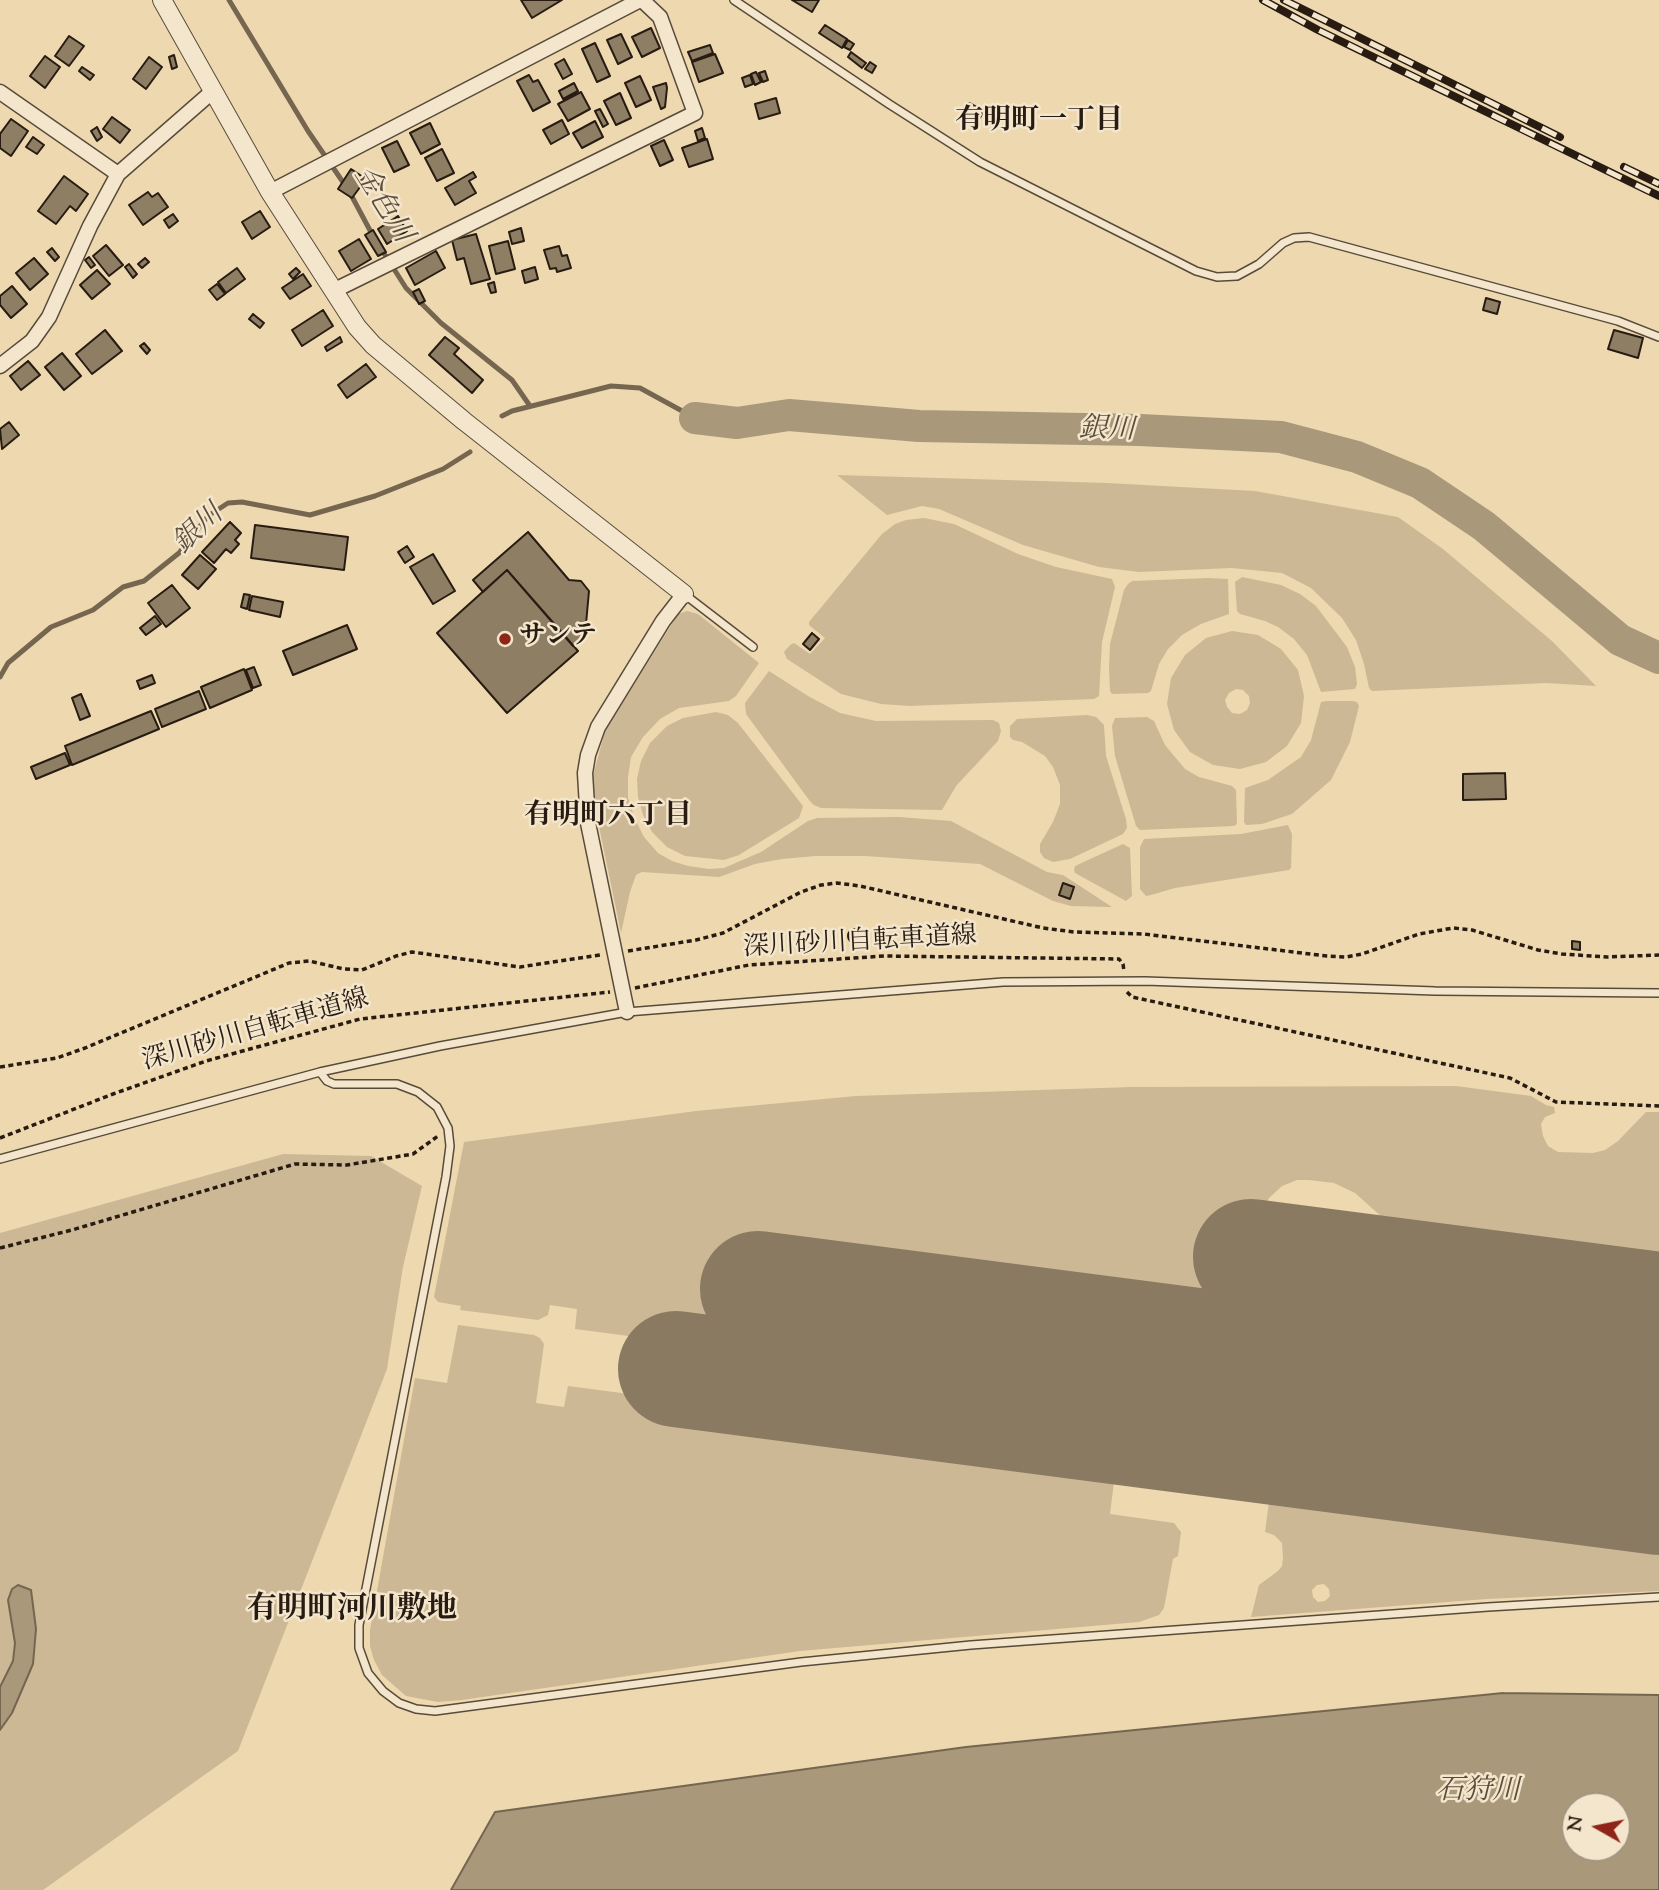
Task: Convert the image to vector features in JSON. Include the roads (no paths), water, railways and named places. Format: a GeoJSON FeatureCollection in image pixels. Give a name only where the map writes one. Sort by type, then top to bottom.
{"type":"FeatureCollection","features":[{"type":"Feature","properties":{"kind":"street"},"geometry":{"type":"LineString","coordinates":[[162,0],[270,192],[357,327],[373,345],[464,421],[684,594],[663,621],[598,727],[585,773],[588,822],[627,1012]]}},
{"type":"Feature","properties":{"kind":"street"},"geometry":{"type":"LineString","coordinates":[[270,192],[641,0],[660,17],[695,113],[333,290]]}},
{"type":"Feature","properties":{"kind":"street"},"geometry":{"type":"LineString","coordinates":[[0,366],[32,341],[49,317],[90,226],[118,174],[213,91]]}},
{"type":"Feature","properties":{"kind":"street"},"geometry":{"type":"LineString","coordinates":[[0,92],[118,174]]}},
{"type":"Feature","properties":{"kind":"lane"},"geometry":{"type":"LineString","coordinates":[[734,0],[981,162],[1196,271],[1217,277],[1237,276],[1259,264],[1294,237],[1309,237],[1605,317],[1659,337]]}},
{"type":"Feature","properties":{"kind":"lane"},"geometry":{"type":"LineString","coordinates":[[684,594],[752,647]]}},
{"type":"Feature","properties":{"kind":"lane"},"geometry":{"type":"LineString","coordinates":[[0,1159],[320,1072],[453,1043],[627,1012],[1003,982],[1659,993]]}},
{"type":"Feature","properties":{"kind":"lane"},"geometry":{"type":"LineString","coordinates":[[320,1072],[327,1081],[334,1084],[397,1084],[418,1091],[437,1107],[448,1128],[450,1146],[446,1177],[359,1625],[359,1647],[368,1674],[383,1691],[399,1703],[416,1709],[435,1711],[775,1665],[971,1644],[1659,1597]]}},
{"type":"Feature","properties":{"kind":"water"},"geometry":{"type":"Polygon","coordinates":[[[18,1585],[31,1590],[36,1629],[33,1664],[12,1713],[0,1730],[0,1687],[13,1661],[15,1643],[8,1600],[12,1589],[18,1585]]]}},
{"type":"Feature","properties":{"kind":"water","name":"石狩川"},"geometry":{"type":"Polygon","coordinates":[[[1503,1693],[1659,1695],[1659,1890],[451,1890],[495,1812],[966,1747],[1503,1693]]]}},
{"type":"Feature","properties":{"kind":"waterway","name":"金色川"},"geometry":{"type":"LineString","coordinates":[[229,0],[308,131],[349,191],[373,236]]}},
{"type":"Feature","properties":{"kind":"waterway","name":"金色川"},"geometry":{"type":"LineString","coordinates":[[380,247],[406,288],[441,323],[512,380],[530,406]]}},
{"type":"Feature","properties":{"kind":"waterway","name":"銀川"},"geometry":{"type":"LineString","coordinates":[[502,416],[512,411],[611,386],[640,388],[695,418]]}},
{"type":"Feature","properties":{"kind":"waterway","name":"銀川"},"geometry":{"type":"LineString","coordinates":[[695,418],[737,423],[789,415],[919,426],[1140,430],[1281,437],[1357,457],[1420,483],[1484,526],[1620,640],[1659,658]]}},
{"type":"Feature","properties":{"kind":"waterway","name":"銀川"},"geometry":{"type":"LineString","coordinates":[[0,677],[8,663],[51,627],[93,610],[123,587],[144,581],[179,553],[208,516],[228,503],[242,502],[310,515],[375,496],[443,469],[470,452]]}},
{"type":"Feature","properties":{"kind":"railway"},"geometry":{"type":"LineString","coordinates":[[1263,0],[1318,30],[1659,196]]}},
{"type":"Feature","properties":{"kind":"railway"},"geometry":{"type":"LineString","coordinates":[[1284,0],[1560,137]]}},
{"type":"Feature","properties":{"kind":"railway"},"geometry":{"type":"LineString","coordinates":[[1624,167],[1659,184]]}},
{"type":"Feature","properties":{"kind":"place","name":"サンテ"},"geometry":{"type":"Point","coordinates":[505,639]}},
{"type":"Feature","properties":{"kind":"district","name":"有明町一丁目"},"geometry":{"type":"Point","coordinates":[1039,123]}},
{"type":"Feature","properties":{"kind":"district","name":"有明町六丁目"},"geometry":{"type":"Point","coordinates":[608,818]}},
{"type":"Feature","properties":{"kind":"district","name":"有明町河川敷地"},"geometry":{"type":"Point","coordinates":[352,1612]}}]}
